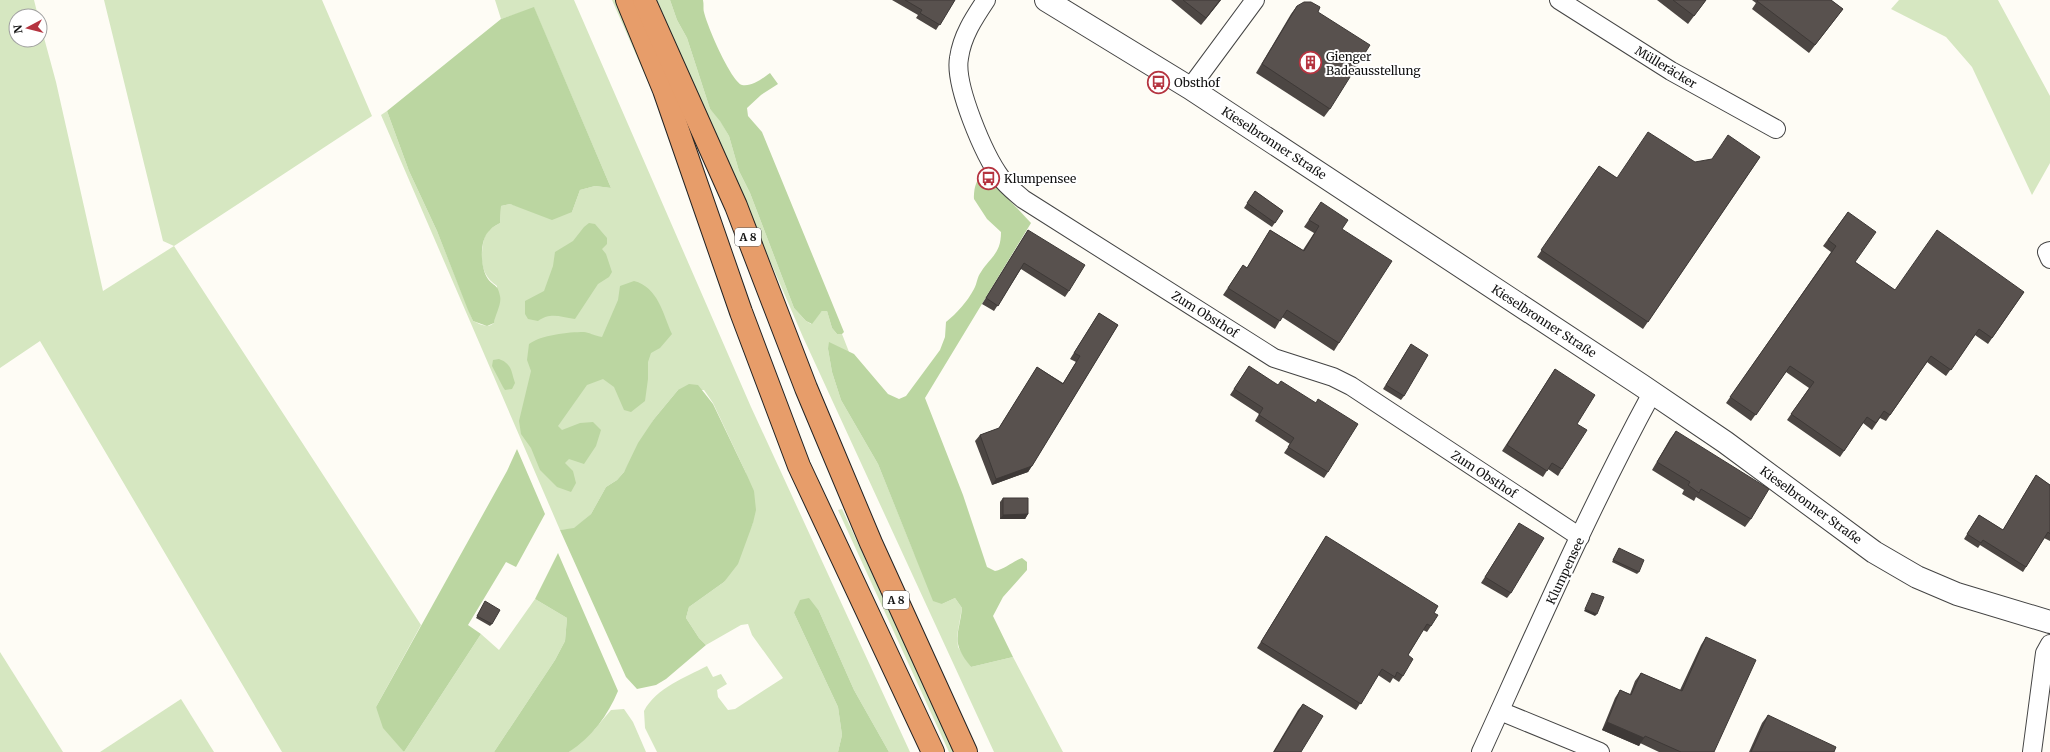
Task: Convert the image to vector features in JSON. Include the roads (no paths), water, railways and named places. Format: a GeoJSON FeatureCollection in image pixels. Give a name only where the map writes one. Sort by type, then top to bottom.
{"type":"FeatureCollection","features":[{"type":"Feature","properties":{"kind":"highway","name":"A 8"},"geometry":{"type":"LineString","coordinates":[[626,0],[664,90],[741,312],[799,466],[933,752]]}},
{"type":"Feature","properties":{"kind":"highway","name":"A 8"},"geometry":{"type":"LineString","coordinates":[[644,0],[736,206],[806,388],[871,543],[966,752]]}},
{"type":"Feature","properties":{"kind":"street","name":"Zum Obsthof"},"geometry":{"type":"LineString","coordinates":[[986,0],[972,20],[963,41],[958,59],[958,73],[982,144],[993,165],[1010,189],[1034,206],[1274,358],[1333,377],[1351,386],[1580,537]]}},
{"type":"Feature","properties":{"kind":"street","name":"Kieselbronner Straße"},"geometry":{"type":"LineString","coordinates":[[1046,0],[1190,88],[1652,393],[1725,442],[1874,552],[1904,570],[1957,594],[2050,622]]}},
{"type":"Feature","properties":{"kind":"street"},"geometry":{"type":"LineString","coordinates":[[1190,88],[1255,0]]}},
{"type":"Feature","properties":{"kind":"street","name":"Mülleräcker"},"geometry":{"type":"LineString","coordinates":[[1559,0],[1671,71],[1776,129]]}},
{"type":"Feature","properties":{"kind":"street","name":"Klumpensee"},"geometry":{"type":"LineString","coordinates":[[1482,752],[1624,444],[1652,393]]}},
{"type":"Feature","properties":{"kind":"street"},"geometry":{"type":"LineString","coordinates":[[2032,752],[2045,653],[2050,644]]}},
{"type":"Feature","properties":{"kind":"street"},"geometry":{"type":"LineString","coordinates":[[1500,711],[1600,752]]}},
{"type":"Feature","properties":{"kind":"place","name":"Gienger Badeausstellung"},"geometry":{"type":"Point","coordinates":[1310,63]}},
{"type":"Feature","properties":{"kind":"place","name":"Obsthof"},"geometry":{"type":"Point","coordinates":[1159,82]}},
{"type":"Feature","properties":{"kind":"place","name":"Klumpensee"},"geometry":{"type":"Point","coordinates":[988,178]}}]}
